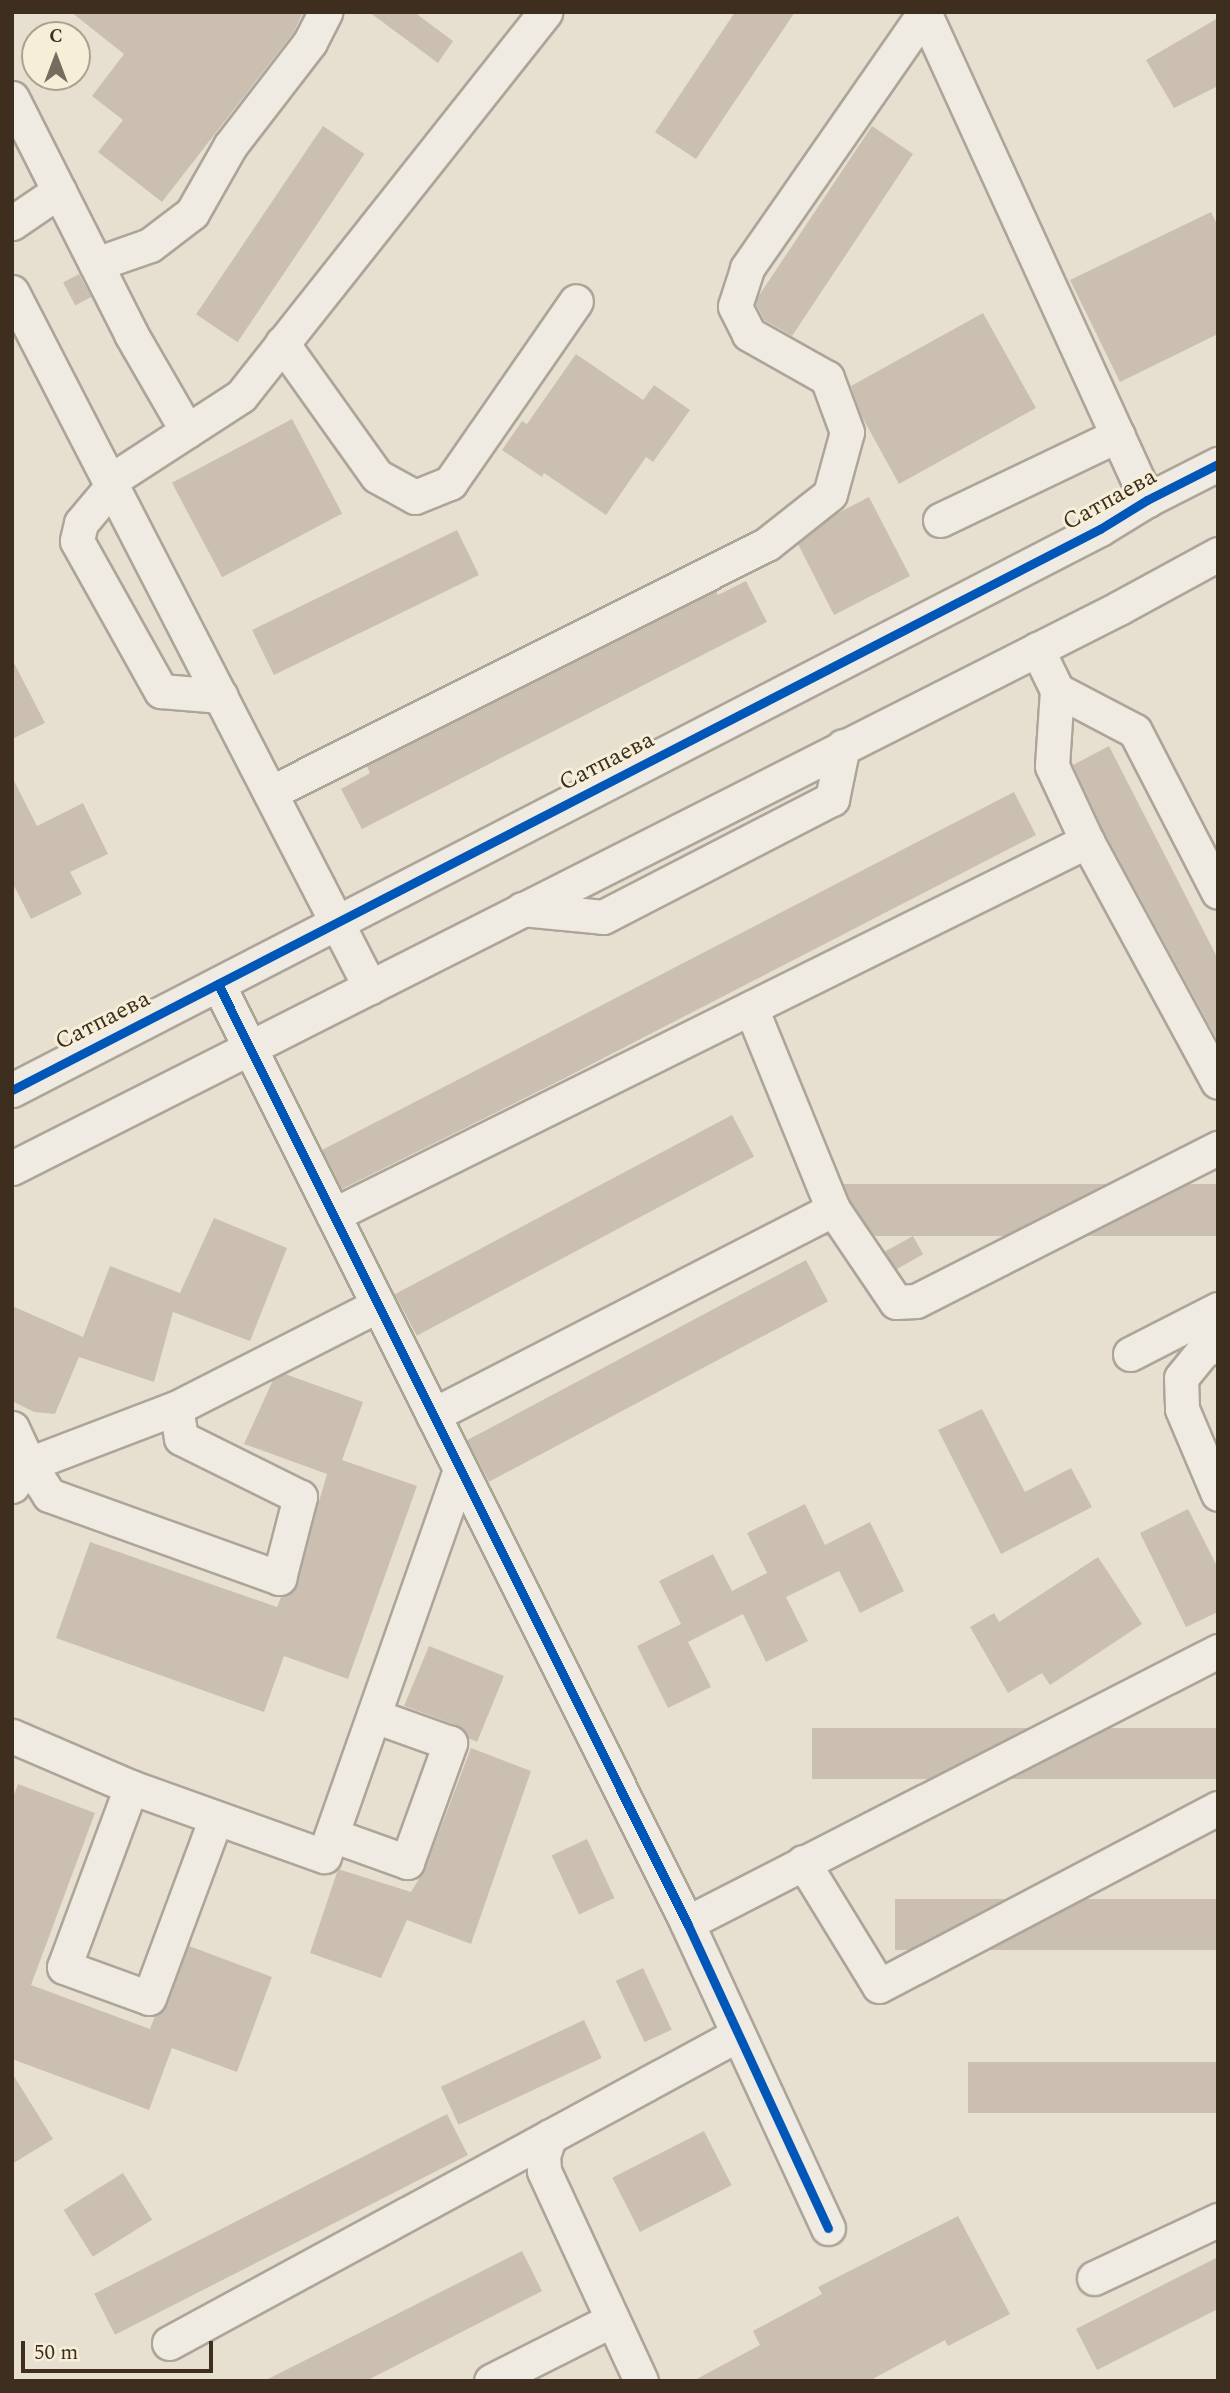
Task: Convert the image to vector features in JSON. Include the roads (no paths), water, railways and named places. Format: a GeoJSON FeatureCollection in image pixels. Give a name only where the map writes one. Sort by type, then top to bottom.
{"type":"FeatureCollection","features":[{"type":"Feature","properties":{"kind":"street"},"geometry":{"type":"LineString","coordinates":[[96,264],[150,244],[192,213],[230,146],[310,42],[325,12]]}},
{"type":"Feature","properties":{"kind":"street"},"geometry":{"type":"LineString","coordinates":[[221,696],[161,691],[77,541],[81,523],[111,484],[241,396],[545,12]]}},
{"type":"Feature","properties":{"kind":"street"},"geometry":{"type":"LineString","coordinates":[[925,12],[1147,500]]}},
{"type":"Feature","properties":{"kind":"street"},"geometry":{"type":"LineString","coordinates":[[270,793],[767,544],[830,494],[847,432],[827,378],[749,334],[735,306],[747,268],[925,12]]}},
{"type":"Feature","properties":{"kind":"street"},"geometry":{"type":"LineString","coordinates":[[12,98],[131,334],[187,431]]}},
{"type":"Feature","properties":{"kind":"street"},"geometry":{"type":"LineString","coordinates":[[12,223],[59,191]]}},
{"type":"Feature","properties":{"kind":"street"},"geometry":{"type":"LineString","coordinates":[[12,292],[370,987]]}},
{"type":"Feature","properties":{"kind":"street"},"geometry":{"type":"LineString","coordinates":[[282,343],[377,476],[415,497],[450,483],[576,301]]}},
{"type":"Feature","properties":{"kind":"street"},"geometry":{"type":"LineString","coordinates":[[940,520],[1118,435]]}},
{"type":"Feature","properties":{"kind":"street","name":"Сатпаева"},"geometry":{"type":"LineString","coordinates":[[12,1090],[1100,529],[1147,500],[1218,464]]}},
{"type":"Feature","properties":{"kind":"street"},"geometry":{"type":"LineString","coordinates":[[12,1168],[1037,649],[1218,554]]}},
{"type":"Feature","properties":{"kind":"street"},"geometry":{"type":"LineString","coordinates":[[1037,649],[1057,690],[1052,765],[1087,841],[1218,1082]]}},
{"type":"Feature","properties":{"kind":"street"},"geometry":{"type":"LineString","coordinates":[[1057,690],[1135,731],[1218,892]]}},
{"type":"Feature","properties":{"kind":"street"},"geometry":{"type":"LineString","coordinates":[[522,909],[603,918],[832,799],[843,746]]}},
{"type":"Feature","properties":{"kind":"street"},"geometry":{"type":"LineString","coordinates":[[333,1214],[1087,841]]}},
{"type":"Feature","properties":{"kind":"street"},"geometry":{"type":"LineString","coordinates":[[218,984],[687,1923],[828,2228]]}},
{"type":"Feature","properties":{"kind":"street"},"geometry":{"type":"LineString","coordinates":[[751,1008],[833,1209],[895,1302],[916,1301],[1218,1148]]}},
{"type":"Feature","properties":{"kind":"street"},"geometry":{"type":"LineString","coordinates":[[433,1415],[833,1209]]}},
{"type":"Feature","properties":{"kind":"street"},"geometry":{"type":"LineString","coordinates":[[20,1475],[176,1408],[378,1305]]}},
{"type":"Feature","properties":{"kind":"street"},"geometry":{"type":"LineString","coordinates":[[1130,1354],[1218,1309]]}},
{"type":"Feature","properties":{"kind":"street"},"geometry":{"type":"LineString","coordinates":[[1218,1343],[1202,1352],[1181,1378],[1182,1409],[1218,1494]]}},
{"type":"Feature","properties":{"kind":"street"},"geometry":{"type":"LineString","coordinates":[[12,1428],[20,1475],[49,1494],[279,1578],[300,1497],[181,1438],[176,1408]]}},
{"type":"Feature","properties":{"kind":"street"},"geometry":{"type":"LineString","coordinates":[[12,1736],[131,1787],[324,1856],[460,1470]]}},
{"type":"Feature","properties":{"kind":"street"},"geometry":{"type":"LineString","coordinates":[[687,1923],[1218,1651]]}},
{"type":"Feature","properties":{"kind":"street"},"geometry":{"type":"LineString","coordinates":[[332,1835],[407,1862],[450,1743],[374,1716]]}},
{"type":"Feature","properties":{"kind":"street"},"geometry":{"type":"LineString","coordinates":[[131,1787],[64,1967],[149,1998],[216,1818]]}},
{"type":"Feature","properties":{"kind":"street"},"geometry":{"type":"LineString","coordinates":[[803,1862],[879,1986],[1218,1808]]}},
{"type":"Feature","properties":{"kind":"street"},"geometry":{"type":"LineString","coordinates":[[169,2343],[737,2035]]}},
{"type":"Feature","properties":{"kind":"street"},"geometry":{"type":"LineString","coordinates":[[550,2136],[543,2155],[544,2171],[641,2381]]}},
{"type":"Feature","properties":{"kind":"street"},"geometry":{"type":"LineString","coordinates":[[1094,2278],[1218,2220]]}},
{"type":"Feature","properties":{"kind":"street"},"geometry":{"type":"LineString","coordinates":[[491,2381],[612,2320]]}}]}
